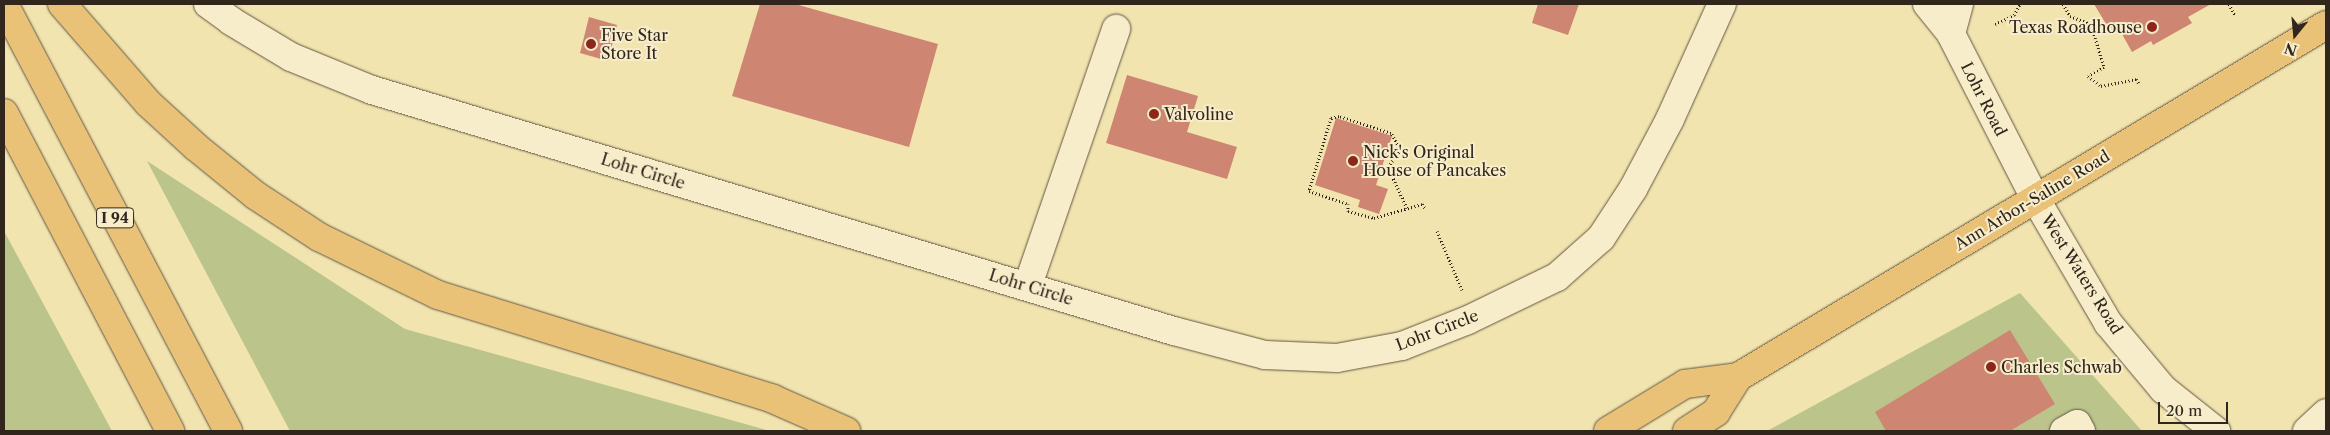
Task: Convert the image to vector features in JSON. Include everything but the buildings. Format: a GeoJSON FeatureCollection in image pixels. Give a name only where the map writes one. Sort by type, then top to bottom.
{"type":"FeatureCollection","features":[{"type":"Feature","properties":{"kind":"main road","name":"I 94"},"geometry":{"type":"LineString","coordinates":[[4,4],[228,431]]}},
{"type":"Feature","properties":{"kind":"main road"},"geometry":{"type":"LineString","coordinates":[[62,4],[135,89],[196,148],[255,194],[320,237],[438,295],[773,399],[846,431]]}},
{"type":"Feature","properties":{"kind":"main road","name":"Ann Arbor-Saline Road"},"geometry":{"type":"LineString","coordinates":[[1608,431],[1685,384],[1738,377],[2326,25]]}},
{"type":"Feature","properties":{"kind":"main road"},"geometry":{"type":"LineString","coordinates":[[4,112],[170,431]]}},
{"type":"Feature","properties":{"kind":"main road","name":"Ann Arbor-Saline Road"},"geometry":{"type":"LineString","coordinates":[[1687,431],[1716,412],[1738,377]]}},
{"type":"Feature","properties":{"kind":"street","name":"Lohr Circle"},"geometry":{"type":"LineString","coordinates":[[208,4],[230,21],[291,57],[372,90],[1028,285],[1174,331],[1265,354],[1337,358],[1402,346],[1460,323],[1557,277],[1601,238],[1633,190],[1670,119],[1722,4]]}},
{"type":"Feature","properties":{"kind":"street","name":"Lohr Road"},"geometry":{"type":"LineString","coordinates":[[1926,4],[1951,34],[2035,198]]}},
{"type":"Feature","properties":{"kind":"street"},"geometry":{"type":"LineString","coordinates":[[1951,34],[1959,4]]}},
{"type":"Feature","properties":{"kind":"street"},"geometry":{"type":"LineString","coordinates":[[1028,285],[1116,29]]}},
{"type":"Feature","properties":{"kind":"street","name":"West Waters Road"},"geometry":{"type":"LineString","coordinates":[[2035,198],[2108,323],[2163,389],[2216,431]]}},
{"type":"Feature","properties":{"kind":"street"},"geometry":{"type":"LineString","coordinates":[[2307,431],[2326,413]]}},
{"type":"Feature","properties":{"kind":"street"},"geometry":{"type":"LineString","coordinates":[[2064,431],[2077,424],[2081,431]]}},
{"type":"Feature","properties":{"kind":"path"},"geometry":{"type":"LineString","coordinates":[[1996,24],[2014,15],[2020,4]]}},
{"type":"Feature","properties":{"kind":"path"},"geometry":{"type":"LineString","coordinates":[[2063,4],[2070,16],[2088,23],[2093,31],[2104,67],[2088,76],[2101,86],[2136,79],[2140,85]]}},
{"type":"Feature","properties":{"kind":"path"},"geometry":{"type":"LineString","coordinates":[[2229,4],[2235,16]]}},
{"type":"Feature","properties":{"kind":"path"},"geometry":{"type":"LineString","coordinates":[[1407,208],[1390,172],[1390,164],[1401,150],[1391,133],[1339,116],[1332,118],[1309,191],[1348,204],[1348,211],[1374,218],[1422,204],[1425,208]]}},
{"type":"Feature","properties":{"kind":"path"},"geometry":{"type":"LineString","coordinates":[[1437,231],[1462,290]]}},
{"type":"Feature","properties":{"kind":"green space"},"geometry":{"type":"Polygon","coordinates":[[[147,161],[405,329],[770,431],[290,431],[147,161]]]}},
{"type":"Feature","properties":{"kind":"green space"},"geometry":{"type":"Polygon","coordinates":[[[4,231],[112,431],[4,431],[4,231]]]}},
{"type":"Feature","properties":{"kind":"green space"},"geometry":{"type":"Polygon","coordinates":[[[2020,293],[2142,431],[1767,431],[2020,293]]]}},
{"type":"Feature","properties":{"kind":"place","name":"Texas Roadhouse"},"geometry":{"type":"Point","coordinates":[2152,27]}},
{"type":"Feature","properties":{"kind":"place","name":"Five Star Store It"},"geometry":{"type":"Point","coordinates":[591,44]}},
{"type":"Feature","properties":{"kind":"place","name":"Valvoline"},"geometry":{"type":"Point","coordinates":[1154,114]}},
{"type":"Feature","properties":{"kind":"place","name":"Nick's Original House of Pancakes"},"geometry":{"type":"Point","coordinates":[1353,161]}},
{"type":"Feature","properties":{"kind":"place","name":"Charles Schwab"},"geometry":{"type":"Point","coordinates":[1991,367]}}]}
